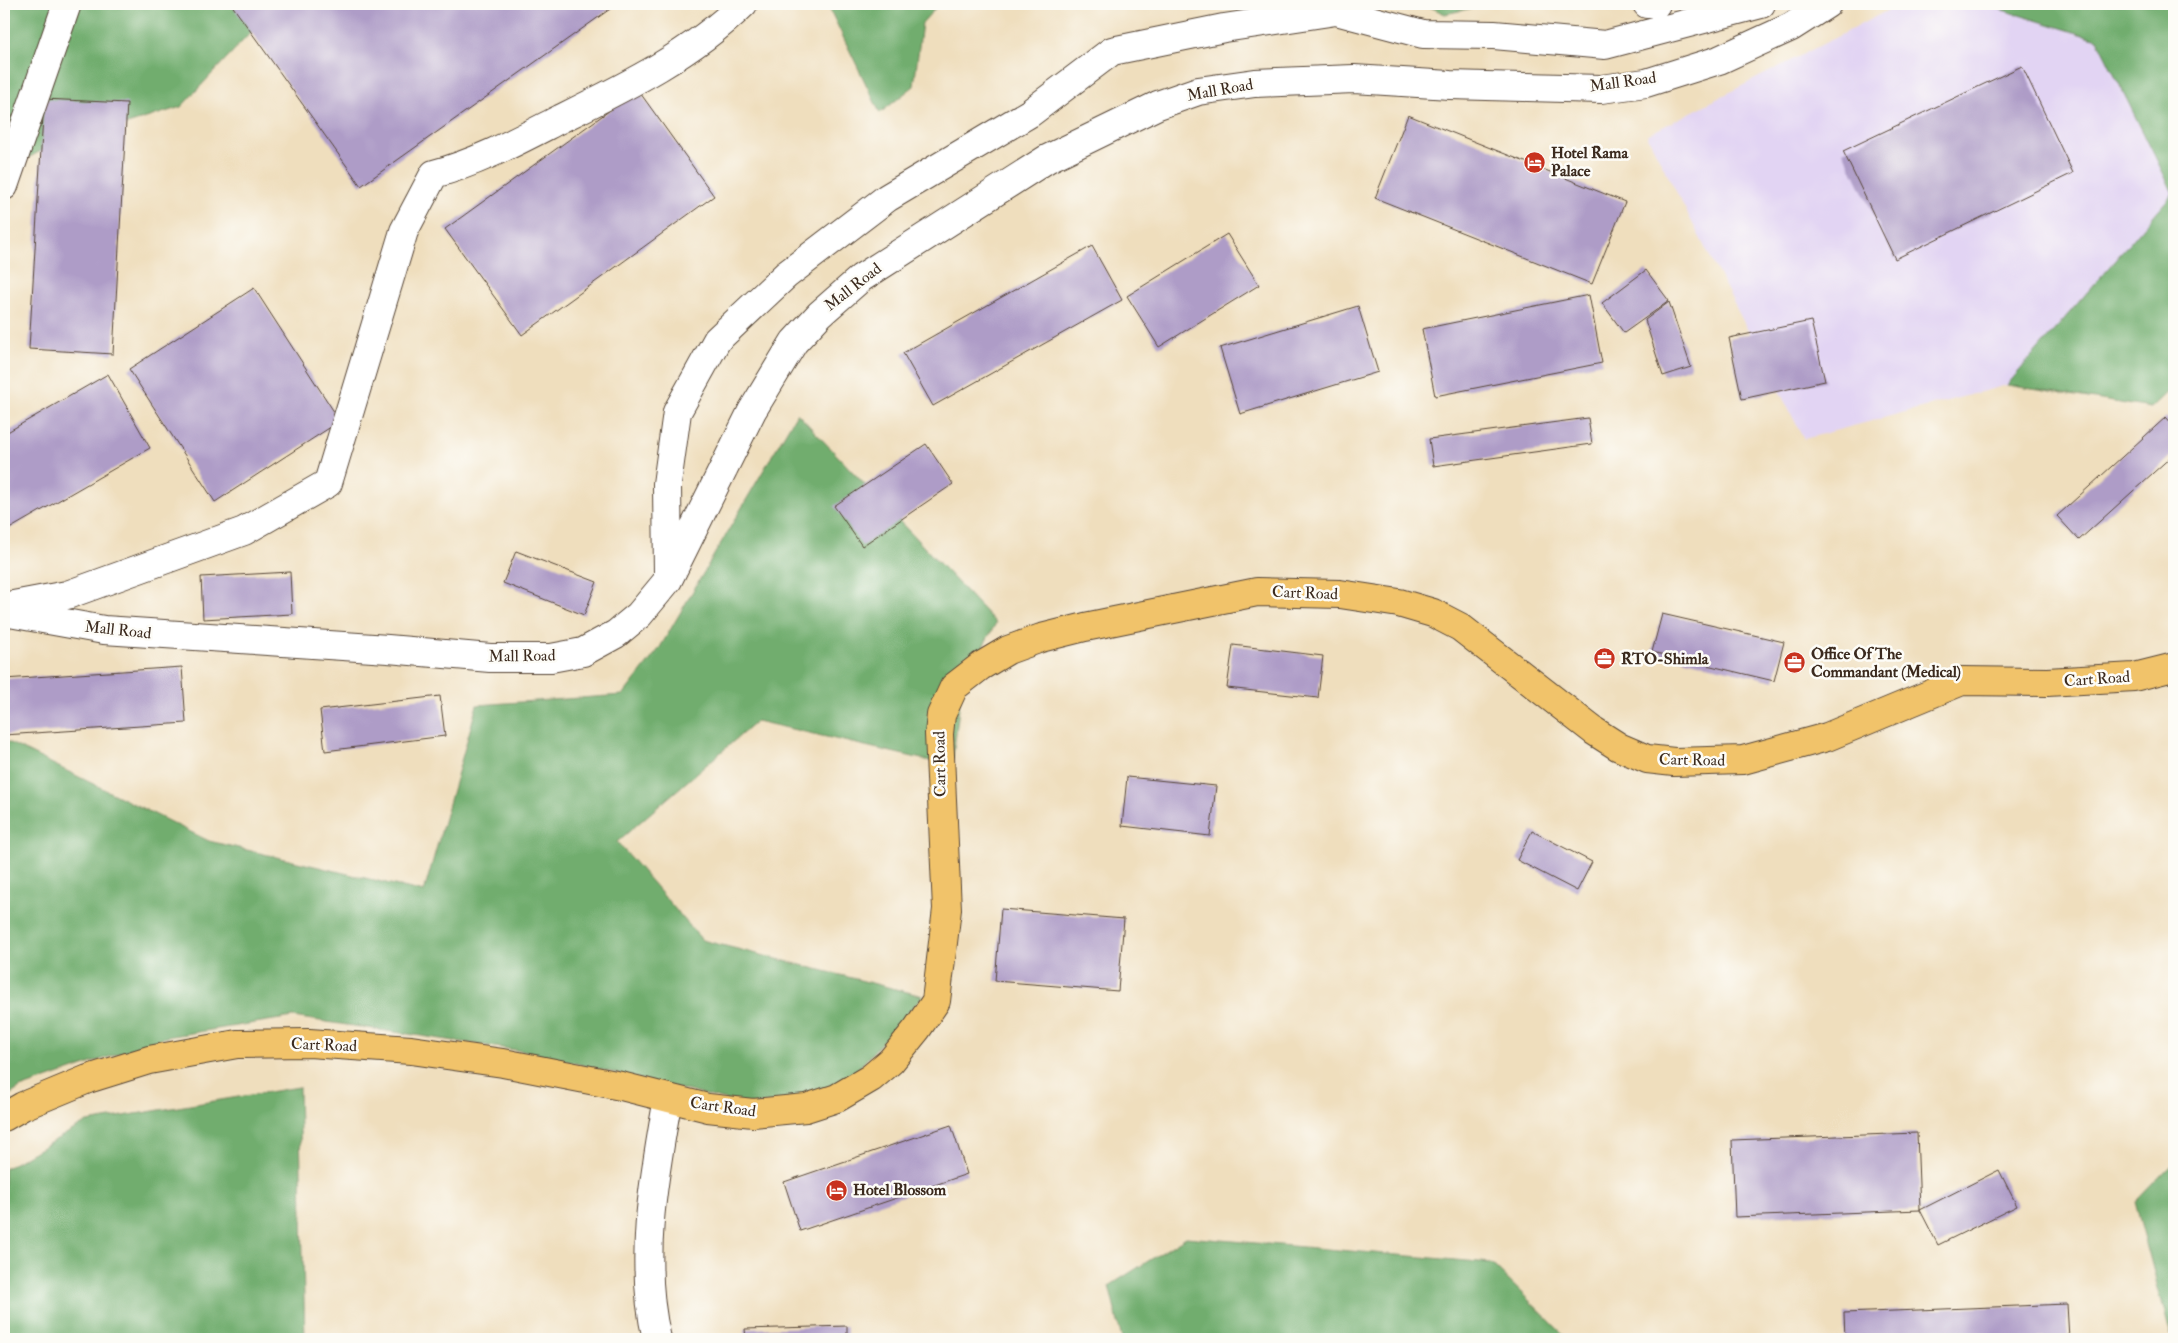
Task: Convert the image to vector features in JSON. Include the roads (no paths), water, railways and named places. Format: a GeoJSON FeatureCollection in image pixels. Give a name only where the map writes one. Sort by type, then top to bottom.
{"type":"FeatureCollection","features":[{"type":"Feature","properties":{"kind":"main road","name":"Cart Road"},"geometry":{"type":"LineString","coordinates":[[4,1117],[23,1106],[88,1079],[149,1060],[237,1044],[309,1044],[411,1050],[503,1063],[621,1086],[708,1108],[753,1113],[806,1108],[837,1098],[870,1078],[896,1055],[936,1000],[943,956],[946,909],[938,734],[941,715],[954,687],[981,666],[1008,650],[1042,638],[1256,592],[1340,594],[1399,603],[1433,613],[1460,627],[1594,731],[1619,747],[1647,759],[1674,762],[1743,760],[1827,737],[1962,681],[2047,682],[2134,677],[2174,667]]}},
{"type":"Feature","properties":{"kind":"street"},"geometry":{"type":"LineString","coordinates":[[4,186],[68,4]]}},
{"type":"Feature","properties":{"kind":"street"},"geometry":{"type":"LineString","coordinates":[[4,607],[66,595],[244,531],[328,483],[404,231],[434,174],[462,167],[486,156],[648,75],[721,26],[743,4]]}},
{"type":"Feature","properties":{"kind":"street"},"geometry":{"type":"LineString","coordinates":[[1648,4],[1656,4]]}},
{"type":"Feature","properties":{"kind":"street"},"geometry":{"type":"LineString","coordinates":[[668,580],[667,484],[677,412],[717,340],[786,276],[887,198],[1030,113],[1112,51],[1224,28],[1336,11],[1424,34],[1494,35],[1605,45],[1761,4]]}},
{"type":"Feature","properties":{"kind":"street","name":"Mall Road"},"geometry":{"type":"LineString","coordinates":[[4,612],[104,630],[388,649],[490,658],[551,658],[583,652],[616,634],[639,615],[668,580],[752,411],[794,342],[820,314],[861,278],[1047,159],[1158,105],[1198,91],[1255,83],[1354,79],[1450,85],[1601,89],[1646,83],[1719,60],[1791,27],[1827,4]]}},
{"type":"Feature","properties":{"kind":"street"},"geometry":{"type":"LineString","coordinates":[[657,1339],[649,1292],[649,1258],[655,1175],[668,1098]]}},
{"type":"Feature","properties":{"kind":"place","name":"Hotel Rama Palace"},"geometry":{"type":"Point","coordinates":[1535,162]}},
{"type":"Feature","properties":{"kind":"place","name":"RTO-Shimla"},"geometry":{"type":"Point","coordinates":[1605,659]}},
{"type":"Feature","properties":{"kind":"place","name":"Office Of The Commandant (Medical)"},"geometry":{"type":"Point","coordinates":[1795,663]}},
{"type":"Feature","properties":{"kind":"place","name":"Hotel Blossom"},"geometry":{"type":"Point","coordinates":[837,1190]}}]}
